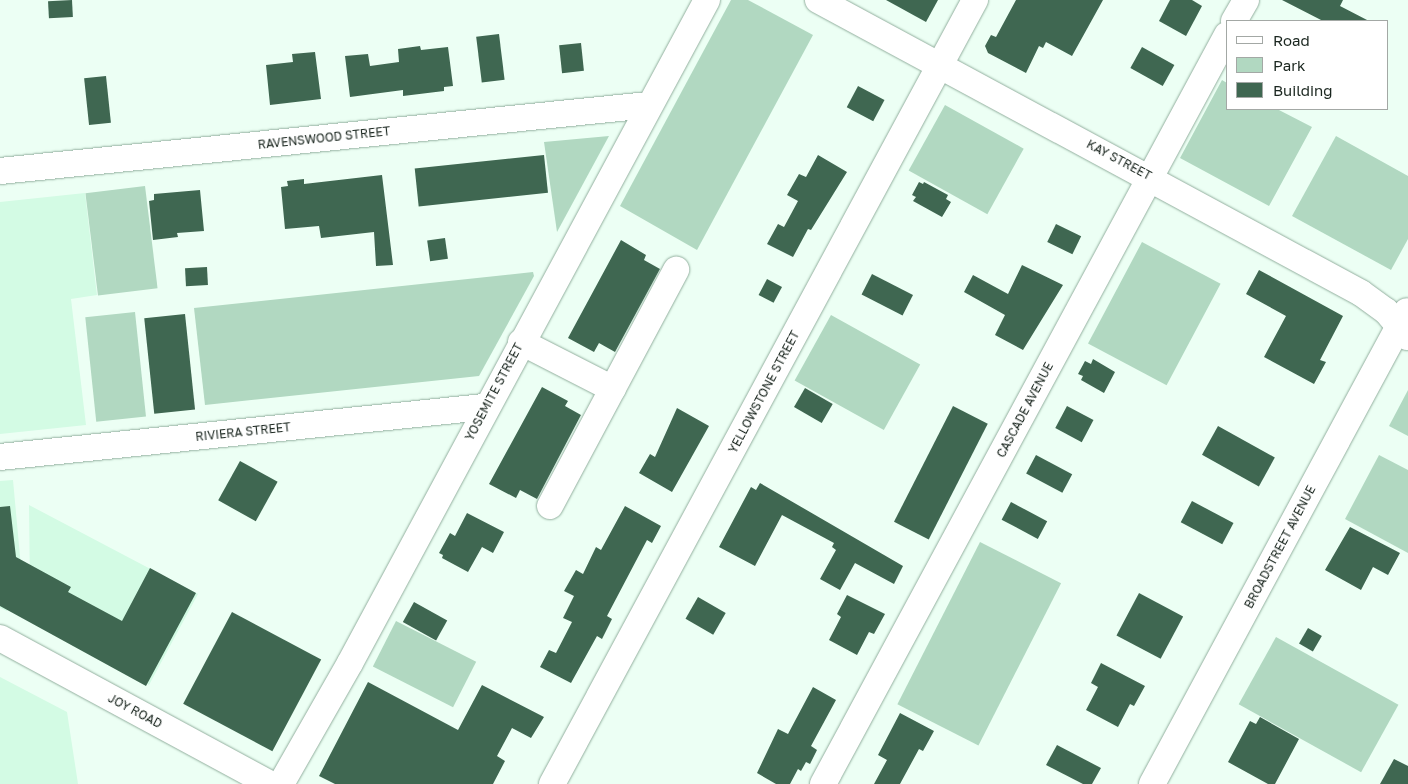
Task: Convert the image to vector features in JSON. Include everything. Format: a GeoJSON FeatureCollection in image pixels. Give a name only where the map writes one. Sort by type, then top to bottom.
{"type":"FeatureCollection","features":[{"type":"Feature","properties":{"kind":"street","name":"YOSEMITE STREET"},"geometry":{"type":"LineString","coordinates":[[281,784],[350,663],[521,342],[707,0]]}},
{"type":"Feature","properties":{"kind":"street","name":"KAY STREET"},"geometry":{"type":"LineString","coordinates":[[818,0],[1151,177],[1361,293],[1405,324]]}},
{"type":"Feature","properties":{"kind":"street","name":"YELLOWSTONE STREET"},"geometry":{"type":"LineString","coordinates":[[552,784],[975,0]]}},
{"type":"Feature","properties":{"kind":"street"},"geometry":{"type":"LineString","coordinates":[[1235,20],[1246,0]]}},
{"type":"Feature","properties":{"kind":"street","name":"CASCADE AVENUE"},"geometry":{"type":"LineString","coordinates":[[823,784],[1226,37]]}},
{"type":"Feature","properties":{"kind":"street","name":"RAVENSWOOD STREET"},"geometry":{"type":"LineString","coordinates":[[0,171],[649,105]]}},
{"type":"Feature","properties":{"kind":"street"},"geometry":{"type":"LineString","coordinates":[[550,506],[676,270]]}},
{"type":"Feature","properties":{"kind":"street","name":"BROADSTREET AVENUE"},"geometry":{"type":"LineString","coordinates":[[1152,784],[1405,324]]}},
{"type":"Feature","properties":{"kind":"street"},"geometry":{"type":"LineString","coordinates":[[521,342],[612,389]]}},
{"type":"Feature","properties":{"kind":"street","name":"RIVIERA STREET"},"geometry":{"type":"LineString","coordinates":[[0,457],[486,407]]}},
{"type":"Feature","properties":{"kind":"street","name":"JOY ROAD"},"geometry":{"type":"LineString","coordinates":[[0,638],[270,784]]}},
{"type":"Feature","properties":{"kind":"shaded area"},"geometry":{"type":"Polygon","coordinates":[[[85,193],[97,295],[71,299],[86,425],[0,434],[0,202],[85,193]]]}},
{"type":"Feature","properties":{"kind":"shaded area"},"geometry":{"type":"Polygon","coordinates":[[[13,480],[22,578],[7,611],[0,608],[0,481],[13,480]]]}},
{"type":"Feature","properties":{"kind":"shaded area"},"geometry":{"type":"Polygon","coordinates":[[[29,505],[198,594],[149,685],[16,613],[30,587],[29,505]]]}},
{"type":"Feature","properties":{"kind":"shaded area"},"geometry":{"type":"Polygon","coordinates":[[[0,677],[67,712],[78,784],[0,784],[0,677]]]}},
{"type":"Feature","properties":{"kind":"green space"},"geometry":{"type":"Polygon","coordinates":[[[731,0],[748,0],[813,35],[697,250],[620,206],[731,0]]]}},
{"type":"Feature","properties":{"kind":"green space"},"geometry":{"type":"Polygon","coordinates":[[[1222,80],[1226,82],[1226,110],[1279,110],[1312,127],[1269,206],[1180,158],[1222,80]]]}},
{"type":"Feature","properties":{"kind":"green space"},"geometry":{"type":"Polygon","coordinates":[[[945,105],[1024,149],[987,214],[909,171],[945,105]]]}},
{"type":"Feature","properties":{"kind":"green space"},"geometry":{"type":"Polygon","coordinates":[[[609,136],[557,232],[544,142],[609,136]]]}},
{"type":"Feature","properties":{"kind":"green space"},"geometry":{"type":"Polygon","coordinates":[[[1336,136],[1408,176],[1408,239],[1391,270],[1292,216],[1336,136]]]}},
{"type":"Feature","properties":{"kind":"green space"},"geometry":{"type":"Polygon","coordinates":[[[145,186],[158,288],[98,296],[85,193],[145,186]]]}},
{"type":"Feature","properties":{"kind":"green space"},"geometry":{"type":"Polygon","coordinates":[[[1142,242],[1221,284],[1167,385],[1088,344],[1142,242]]]}},
{"type":"Feature","properties":{"kind":"green space"},"geometry":{"type":"Polygon","coordinates":[[[533,272],[534,276],[479,376],[205,405],[194,308],[533,272]]]}},
{"type":"Feature","properties":{"kind":"green space"},"geometry":{"type":"Polygon","coordinates":[[[135,312],[146,416],[96,422],[85,317],[135,312]]]}},
{"type":"Feature","properties":{"kind":"green space"},"geometry":{"type":"Polygon","coordinates":[[[831,315],[920,364],[884,430],[795,381],[831,315]]]}},
{"type":"Feature","properties":{"kind":"green space"},"geometry":{"type":"Polygon","coordinates":[[[1408,390],[1408,436],[1389,426],[1408,390]]]}},
{"type":"Feature","properties":{"kind":"green space"},"geometry":{"type":"Polygon","coordinates":[[[1379,455],[1408,470],[1408,553],[1345,519],[1379,455]]]}},
{"type":"Feature","properties":{"kind":"green space"},"geometry":{"type":"Polygon","coordinates":[[[980,542],[1061,583],[978,745],[897,704],[980,542]]]}},
{"type":"Feature","properties":{"kind":"green space"},"geometry":{"type":"Polygon","coordinates":[[[396,621],[476,662],[453,707],[373,666],[396,621]]]}},
{"type":"Feature","properties":{"kind":"green space"},"geometry":{"type":"Polygon","coordinates":[[[1276,637],[1398,705],[1361,772],[1239,704],[1276,637]]]}},
{"type":"Feature","properties":{"kind":"building"},"geometry":{"type":"Polygon","coordinates":[[[72,0],[73,17],[49,18],[48,1],[72,0]]]}},
{"type":"Feature","properties":{"kind":"building"},"geometry":{"type":"Polygon","coordinates":[[[886,0],[938,0],[926,22],[886,0]]]}},
{"type":"Feature","properties":{"kind":"building"},"geometry":{"type":"Polygon","coordinates":[[[1016,0],[1103,0],[1072,56],[1046,42],[1043,48],[1039,46],[1026,73],[988,53],[985,46],[991,35],[996,37],[1016,0]]]}},
{"type":"Feature","properties":{"kind":"building"},"geometry":{"type":"Polygon","coordinates":[[[1170,0],[1192,0],[1202,6],[1186,36],[1159,21],[1170,0]]]}},
{"type":"Feature","properties":{"kind":"building"},"geometry":{"type":"Polygon","coordinates":[[[1282,0],[1343,0],[1340,6],[1367,20],[1321,20],[1282,0]]]}},
{"type":"Feature","properties":{"kind":"building"},"geometry":{"type":"Polygon","coordinates":[[[499,34],[505,80],[482,82],[476,37],[499,34]]]}},
{"type":"Feature","properties":{"kind":"building"},"geometry":{"type":"Polygon","coordinates":[[[581,43],[584,71],[562,73],[559,45],[581,43]]]}},
{"type":"Feature","properties":{"kind":"building"},"geometry":{"type":"Polygon","coordinates":[[[420,46],[421,50],[448,47],[453,86],[444,87],[444,91],[403,96],[403,90],[350,97],[345,56],[368,54],[370,66],[399,62],[398,49],[420,46]]]}},
{"type":"Feature","properties":{"kind":"building"},"geometry":{"type":"Polygon","coordinates":[[[1142,47],[1174,65],[1163,86],[1130,68],[1142,47]]]}},
{"type":"Feature","properties":{"kind":"building"},"geometry":{"type":"Polygon","coordinates":[[[315,52],[321,99],[270,105],[266,65],[293,62],[292,54],[315,52]]]}},
{"type":"Feature","properties":{"kind":"building"},"geometry":{"type":"Polygon","coordinates":[[[106,76],[111,123],[89,125],[84,78],[106,76]]]}},
{"type":"Feature","properties":{"kind":"building"},"geometry":{"type":"Polygon","coordinates":[[[858,86],[884,100],[873,121],[847,107],[858,86]]]}},
{"type":"Feature","properties":{"kind":"building"},"geometry":{"type":"Polygon","coordinates":[[[544,155],[548,193],[419,206],[415,169],[544,155]]]}},
{"type":"Feature","properties":{"kind":"building"},"geometry":{"type":"Polygon","coordinates":[[[818,155],[847,172],[811,230],[808,229],[793,257],[767,244],[778,224],[784,227],[798,201],[787,195],[799,174],[806,177],[818,155]]]}},
{"type":"Feature","properties":{"kind":"building"},"geometry":{"type":"Polygon","coordinates":[[[382,175],[393,265],[376,266],[374,232],[321,238],[319,226],[285,229],[281,187],[288,186],[287,181],[304,179],[304,184],[382,175]]]}},
{"type":"Feature","properties":{"kind":"building"},"geometry":{"type":"Polygon","coordinates":[[[919,182],[923,184],[924,182],[948,195],[946,199],[951,202],[942,217],[913,201],[916,197],[912,195],[919,182]]]}},
{"type":"Feature","properties":{"kind":"building"},"geometry":{"type":"Polygon","coordinates":[[[200,190],[204,231],[177,233],[178,237],[153,240],[149,201],[154,200],[154,194],[200,190]]]}},
{"type":"Feature","properties":{"kind":"building"},"geometry":{"type":"Polygon","coordinates":[[[1056,224],[1081,236],[1072,254],[1047,242],[1056,224]]]}},
{"type":"Feature","properties":{"kind":"building"},"geometry":{"type":"Polygon","coordinates":[[[445,238],[448,259],[430,261],[427,241],[445,238]]]}},
{"type":"Feature","properties":{"kind":"building"},"geometry":{"type":"Polygon","coordinates":[[[621,240],[646,255],[644,260],[660,269],[615,352],[599,343],[594,352],[568,338],[621,240]]]}},
{"type":"Feature","properties":{"kind":"building"},"geometry":{"type":"Polygon","coordinates":[[[1022,265],[1063,285],[1023,350],[995,335],[1005,315],[964,292],[973,275],[1008,294],[1022,265]]]}},
{"type":"Feature","properties":{"kind":"building"},"geometry":{"type":"Polygon","coordinates":[[[207,267],[208,285],[186,286],[185,268],[207,267]]]}},
{"type":"Feature","properties":{"kind":"building"},"geometry":{"type":"Polygon","coordinates":[[[1259,270],[1343,316],[1320,360],[1326,362],[1314,384],[1264,357],[1286,316],[1246,294],[1259,270]]]}},
{"type":"Feature","properties":{"kind":"building"},"geometry":{"type":"Polygon","coordinates":[[[872,274],[913,295],[903,315],[862,294],[872,274]]]}},
{"type":"Feature","properties":{"kind":"building"},"geometry":{"type":"Polygon","coordinates":[[[767,279],[782,287],[774,303],[759,295],[767,279]]]}},
{"type":"Feature","properties":{"kind":"building"},"geometry":{"type":"Polygon","coordinates":[[[185,314],[195,409],[154,414],[144,318],[185,314]]]}},
{"type":"Feature","properties":{"kind":"building"},"geometry":{"type":"Polygon","coordinates":[[[1093,359],[1115,372],[1104,393],[1081,380],[1083,376],[1078,374],[1085,361],[1091,364],[1093,359]]]}},
{"type":"Feature","properties":{"kind":"building"},"geometry":{"type":"Polygon","coordinates":[[[542,387],[568,401],[565,406],[581,415],[537,499],[520,490],[516,498],[489,484],[542,387]]]}},
{"type":"Feature","properties":{"kind":"building"},"geometry":{"type":"Polygon","coordinates":[[[805,388],[833,404],[822,423],[794,407],[805,388]]]}},
{"type":"Feature","properties":{"kind":"building"},"geometry":{"type":"Polygon","coordinates":[[[953,406],[988,424],[929,540],[894,522],[953,406]]]}},
{"type":"Feature","properties":{"kind":"building"},"geometry":{"type":"Polygon","coordinates":[[[1067,406],[1093,420],[1082,442],[1055,428],[1067,406]]]}},
{"type":"Feature","properties":{"kind":"building"},"geometry":{"type":"Polygon","coordinates":[[[677,408],[709,426],[672,492],[639,473],[650,454],[655,457],[677,408]]]}},
{"type":"Feature","properties":{"kind":"building"},"geometry":{"type":"Polygon","coordinates":[[[1218,426],[1275,458],[1259,486],[1202,455],[1218,426]]]}},
{"type":"Feature","properties":{"kind":"building"},"geometry":{"type":"Polygon","coordinates":[[[1036,455],[1072,474],[1062,493],[1026,474],[1036,455]]]}},
{"type":"Feature","properties":{"kind":"building"},"geometry":{"type":"Polygon","coordinates":[[[240,461],[278,482],[256,521],[218,500],[240,461]]]}},
{"type":"Feature","properties":{"kind":"building"},"geometry":{"type":"Polygon","coordinates":[[[760,483],[903,566],[894,584],[855,563],[840,590],[820,579],[836,550],[832,547],[834,543],[782,515],[755,566],[719,547],[751,487],[756,490],[760,483]]]}},
{"type":"Feature","properties":{"kind":"building"},"geometry":{"type":"Polygon","coordinates":[[[1192,501],[1233,523],[1222,544],[1181,522],[1192,501]]]}},
{"type":"Feature","properties":{"kind":"building"},"geometry":{"type":"Polygon","coordinates":[[[1011,502],[1047,521],[1038,539],[1002,520],[1011,502]]]}},
{"type":"Feature","properties":{"kind":"building"},"geometry":{"type":"Polygon","coordinates":[[[10,506],[16,557],[71,587],[68,592],[122,621],[150,568],[196,593],[146,686],[0,606],[0,507],[10,506]]]}},
{"type":"Feature","properties":{"kind":"building"},"geometry":{"type":"Polygon","coordinates":[[[625,506],[661,526],[652,543],[647,540],[607,616],[612,619],[602,639],[597,636],[571,683],[540,667],[549,650],[556,653],[572,622],[563,618],[574,596],[564,591],[576,570],[583,574],[596,547],[601,550],[625,506]]]}},
{"type":"Feature","properties":{"kind":"building"},"geometry":{"type":"Polygon","coordinates":[[[467,513],[504,532],[493,553],[482,547],[468,572],[442,558],[443,555],[439,553],[450,533],[455,536],[467,513]]]}},
{"type":"Feature","properties":{"kind":"building"},"geometry":{"type":"Polygon","coordinates":[[[1350,527],[1400,553],[1388,575],[1373,567],[1361,590],[1325,570],[1350,527]]]}},
{"type":"Feature","properties":{"kind":"building"},"geometry":{"type":"Polygon","coordinates":[[[1139,593],[1183,616],[1161,659],[1116,635],[1139,593]]]}},
{"type":"Feature","properties":{"kind":"building"},"geometry":{"type":"Polygon","coordinates":[[[847,595],[885,614],[874,634],[869,632],[857,655],[829,640],[841,617],[837,614],[847,595]]]}},
{"type":"Feature","properties":{"kind":"building"},"geometry":{"type":"Polygon","coordinates":[[[698,597],[726,613],[713,635],[686,619],[698,597]]]}},
{"type":"Feature","properties":{"kind":"building"},"geometry":{"type":"Polygon","coordinates":[[[414,602],[447,620],[436,641],[403,622],[414,602]]]}},
{"type":"Feature","properties":{"kind":"building"},"geometry":{"type":"Polygon","coordinates":[[[232,612],[321,659],[272,751],[183,704],[232,612]]]}},
{"type":"Feature","properties":{"kind":"building"},"geometry":{"type":"Polygon","coordinates":[[[1308,628],[1322,636],[1313,652],[1299,644],[1308,628]]]}},
{"type":"Feature","properties":{"kind":"building"},"geometry":{"type":"Polygon","coordinates":[[[1101,663],[1145,686],[1134,706],[1130,704],[1118,727],[1086,710],[1098,687],[1091,683],[1101,663]]]}},
{"type":"Feature","properties":{"kind":"building"},"geometry":{"type":"Polygon","coordinates":[[[368,682],[458,730],[482,685],[544,717],[531,738],[512,728],[497,756],[505,761],[493,784],[335,784],[319,776],[368,682]]]}},
{"type":"Feature","properties":{"kind":"building"},"geometry":{"type":"Polygon","coordinates":[[[813,687],[836,700],[811,746],[817,750],[810,764],[806,762],[801,771],[798,769],[790,784],[776,784],[757,773],[778,729],[788,734],[813,687]]]}},
{"type":"Feature","properties":{"kind":"building"},"geometry":{"type":"Polygon","coordinates":[[[900,713],[934,731],[923,751],[919,749],[900,784],[874,784],[887,760],[878,755],[900,713]]]}},
{"type":"Feature","properties":{"kind":"building"},"geometry":{"type":"Polygon","coordinates":[[[1260,717],[1299,739],[1275,784],[1268,784],[1228,762],[1250,721],[1256,724],[1260,717]]]}},
{"type":"Feature","properties":{"kind":"building"},"geometry":{"type":"Polygon","coordinates":[[[1057,745],[1101,768],[1092,784],[1083,784],[1046,765],[1057,745]]]}},
{"type":"Feature","properties":{"kind":"building"},"geometry":{"type":"Polygon","coordinates":[[[1394,759],[1408,766],[1408,784],[1380,784],[1394,759]]]}}]}
